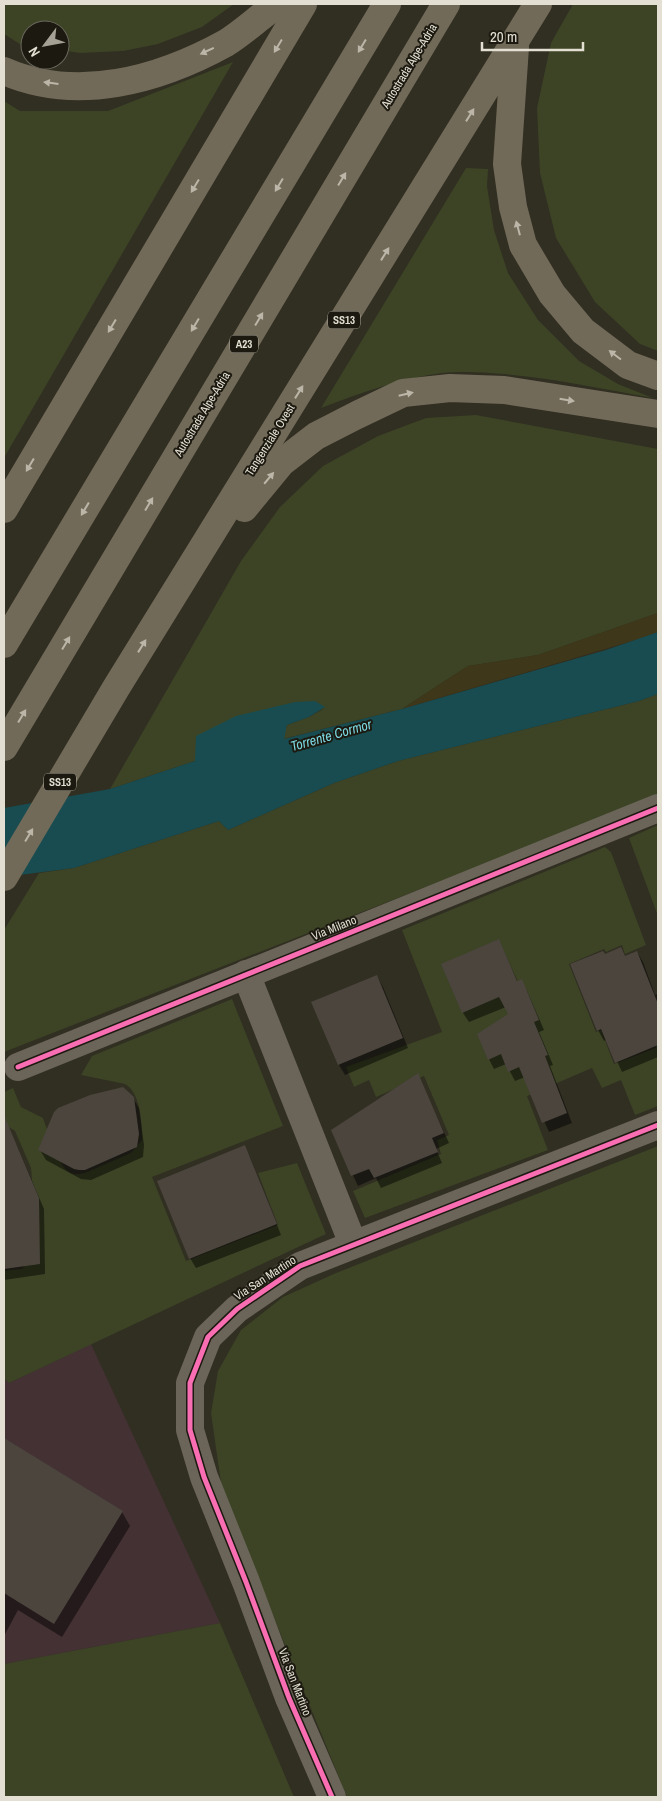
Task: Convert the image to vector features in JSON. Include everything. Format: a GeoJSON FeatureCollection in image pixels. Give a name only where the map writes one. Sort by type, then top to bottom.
{"type":"FeatureCollection","features":[{"type":"Feature","properties":{"kind":"highway"},"geometry":{"type":"LineString","coordinates":[[4,71],[49,84],[96,86],[136,80],[178,65],[226,42],[275,4]]}},
{"type":"Feature","properties":{"kind":"highway"},"geometry":{"type":"LineString","coordinates":[[4,509],[302,4]]}},
{"type":"Feature","properties":{"kind":"highway"},"geometry":{"type":"LineString","coordinates":[[4,644],[387,4]]}},
{"type":"Feature","properties":{"kind":"highway","name":"Autostrada Alpe-Adria"},"geometry":{"type":"LineString","coordinates":[[4,747],[446,4]]}},
{"type":"Feature","properties":{"kind":"highway","name":"Tangenziale Ovest"},"geometry":{"type":"LineString","coordinates":[[4,877],[116,688],[538,4]]}},
{"type":"Feature","properties":{"kind":"highway"},"geometry":{"type":"LineString","coordinates":[[515,43],[507,164],[513,207],[523,246],[552,294],[583,331],[628,364],[658,376]]}},
{"type":"Feature","properties":{"kind":"highway","name":"SS13"},"geometry":{"type":"LineString","coordinates":[[172,597],[281,463],[316,436],[403,393],[450,388],[504,390],[658,414]]}},
{"type":"Feature","properties":{"kind":"street","name":"Via Milano"},"geometry":{"type":"LineString","coordinates":[[18,1067],[658,808]]}},
{"type":"Feature","properties":{"kind":"street"},"geometry":{"type":"LineString","coordinates":[[246,974],[354,1244]]}},
{"type":"Feature","properties":{"kind":"street","name":"Via San Martino"},"geometry":{"type":"LineString","coordinates":[[332,1797],[289,1698],[246,1582],[204,1477],[190,1430],[190,1383],[208,1337],[237,1309],[300,1266],[658,1126]]}},
{"type":"Feature","properties":{"kind":"shaded area"},"geometry":{"type":"Polygon","coordinates":[[[91,1344],[220,1623],[4,1664],[4,1378],[9,1383],[91,1344]]]}},
{"type":"Feature","properties":{"kind":"green space"},"geometry":{"type":"Polygon","coordinates":[[[4,4],[234,4],[202,27],[158,44],[123,51],[80,53],[70,52],[70,20],[20,20],[20,44],[4,34],[4,4]]]}},
{"type":"Feature","properties":{"kind":"green space"},"geometry":{"type":"Polygon","coordinates":[[[573,4],[658,4],[658,351],[640,344],[595,302],[556,238],[540,173],[537,108],[551,43],[573,4]]]}},
{"type":"Feature","properties":{"kind":"green space"},"geometry":{"type":"Polygon","coordinates":[[[233,62],[4,458],[4,101],[20,111],[108,111],[233,62]]]}},
{"type":"Feature","properties":{"kind":"green space"},"geometry":{"type":"Polygon","coordinates":[[[466,168],[488,169],[487,186],[494,230],[508,273],[538,320],[579,361],[618,384],[653,398],[540,378],[457,372],[442,373],[395,383],[321,408],[466,168]]]}},
{"type":"Feature","properties":{"kind":"green space"},"geometry":{"type":"Polygon","coordinates":[[[476,415],[658,449],[658,613],[538,655],[468,666],[402,709],[283,739],[287,725],[309,717],[325,708],[195,761],[110,789],[241,561],[280,507],[323,466],[378,436],[426,418],[476,415]]]}},
{"type":"Feature","properties":{"kind":"green space"},"geometry":{"type":"Polygon","coordinates":[[[658,694],[658,796],[4,1052],[4,930],[39,873],[74,868],[219,821],[228,830],[334,783],[398,761],[639,701],[658,694]]]}},
{"type":"Feature","properties":{"kind":"green space"},"geometry":{"type":"Polygon","coordinates":[[[658,825],[658,916],[629,838],[658,825]]]}},
{"type":"Feature","properties":{"kind":"green space"},"geometry":{"type":"Polygon","coordinates":[[[605,847],[611,852],[646,945],[625,954],[622,945],[606,952],[604,949],[569,964],[596,1032],[601,1030],[614,1064],[656,1048],[655,1044],[658,1042],[658,1106],[635,1115],[621,1080],[602,1088],[592,1068],[527,1096],[548,1150],[365,1218],[353,1191],[441,1154],[437,1140],[449,1135],[424,1076],[376,1097],[369,1080],[354,1087],[346,1067],[442,1032],[402,930],[605,847]]]}},
{"type":"Feature","properties":{"kind":"green space"},"geometry":{"type":"Polygon","coordinates":[[[232,999],[283,1126],[152,1177],[186,1261],[278,1225],[258,1173],[297,1163],[326,1234],[9,1383],[4,1378],[4,1271],[22,1269],[38,1250],[31,1168],[15,1131],[4,1124],[4,1092],[13,1088],[21,1107],[43,1118],[61,1162],[69,1172],[73,1174],[85,1173],[131,1153],[142,1140],[140,1109],[130,1088],[125,1084],[81,1075],[92,1056],[232,999]]]}},
{"type":"Feature","properties":{"kind":"green space"},"geometry":{"type":"Polygon","coordinates":[[[658,1146],[658,1797],[347,1797],[235,1522],[221,1483],[211,1413],[218,1371],[241,1330],[283,1297],[336,1273],[658,1146]]]}},
{"type":"Feature","properties":{"kind":"green space"},"geometry":{"type":"Polygon","coordinates":[[[220,1623],[294,1797],[4,1797],[4,1664],[220,1623]]]}},
{"type":"Feature","properties":{"kind":"sand"},"geometry":{"type":"Polygon","coordinates":[[[658,613],[658,632],[642,638],[402,709],[468,666],[538,655],[658,613]]]}},
{"type":"Feature","properties":{"kind":"water","name":"Torrente Cormor"},"geometry":{"type":"Polygon","coordinates":[[[658,632],[658,694],[639,701],[398,761],[334,783],[228,830],[219,821],[74,868],[4,877],[4,808],[110,789],[195,761],[196,736],[236,716],[295,702],[315,701],[325,707],[309,717],[287,725],[284,739],[402,709],[606,650],[658,632]]]}},
{"type":"Feature","properties":{"kind":"building"},"geometry":{"type":"Polygon","coordinates":[[[499,939],[517,981],[522,979],[539,1020],[534,1022],[548,1055],[545,1056],[567,1113],[542,1123],[519,1067],[508,1072],[501,1054],[488,1060],[477,1034],[508,1014],[499,997],[462,1013],[441,964],[499,939]]]}},
{"type":"Feature","properties":{"kind":"building"},"geometry":{"type":"Polygon","coordinates":[[[621,947],[625,956],[637,951],[658,1004],[658,1045],[615,1063],[601,1029],[597,1031],[570,964],[603,951],[605,954],[621,947]]]}},
{"type":"Feature","properties":{"kind":"building"},"geometry":{"type":"Polygon","coordinates":[[[377,975],[403,1038],[338,1065],[311,1002],[377,975]]]}},
{"type":"Feature","properties":{"kind":"building"},"geometry":{"type":"Polygon","coordinates":[[[418,1073],[444,1133],[432,1138],[438,1152],[374,1178],[369,1169],[351,1176],[331,1130],[418,1073]]]}},
{"type":"Feature","properties":{"kind":"building"},"geometry":{"type":"Polygon","coordinates":[[[123,1087],[134,1097],[139,1134],[137,1147],[85,1170],[74,1169],[38,1150],[54,1112],[58,1108],[90,1095],[123,1087]]]}},
{"type":"Feature","properties":{"kind":"building"},"geometry":{"type":"Polygon","coordinates":[[[4,1115],[39,1198],[40,1264],[4,1269],[4,1115]]]}},
{"type":"Feature","properties":{"kind":"building"},"geometry":{"type":"Polygon","coordinates":[[[245,1145],[277,1224],[189,1259],[157,1181],[245,1145]]]}},
{"type":"Feature","properties":{"kind":"building"},"geometry":{"type":"Polygon","coordinates":[[[4,1438],[123,1511],[54,1624],[4,1593],[4,1438]]]}},
{"type":"Feature","properties":{"kind":"cycle path"},"geometry":{"type":"LineString","coordinates":[[18,1067],[658,808]]}},
{"type":"Feature","properties":{"kind":"cycle path"},"geometry":{"type":"LineString","coordinates":[[332,1797],[289,1698],[246,1582],[204,1477],[190,1430],[190,1383],[208,1337],[237,1309],[300,1266],[658,1125]]}}]}
